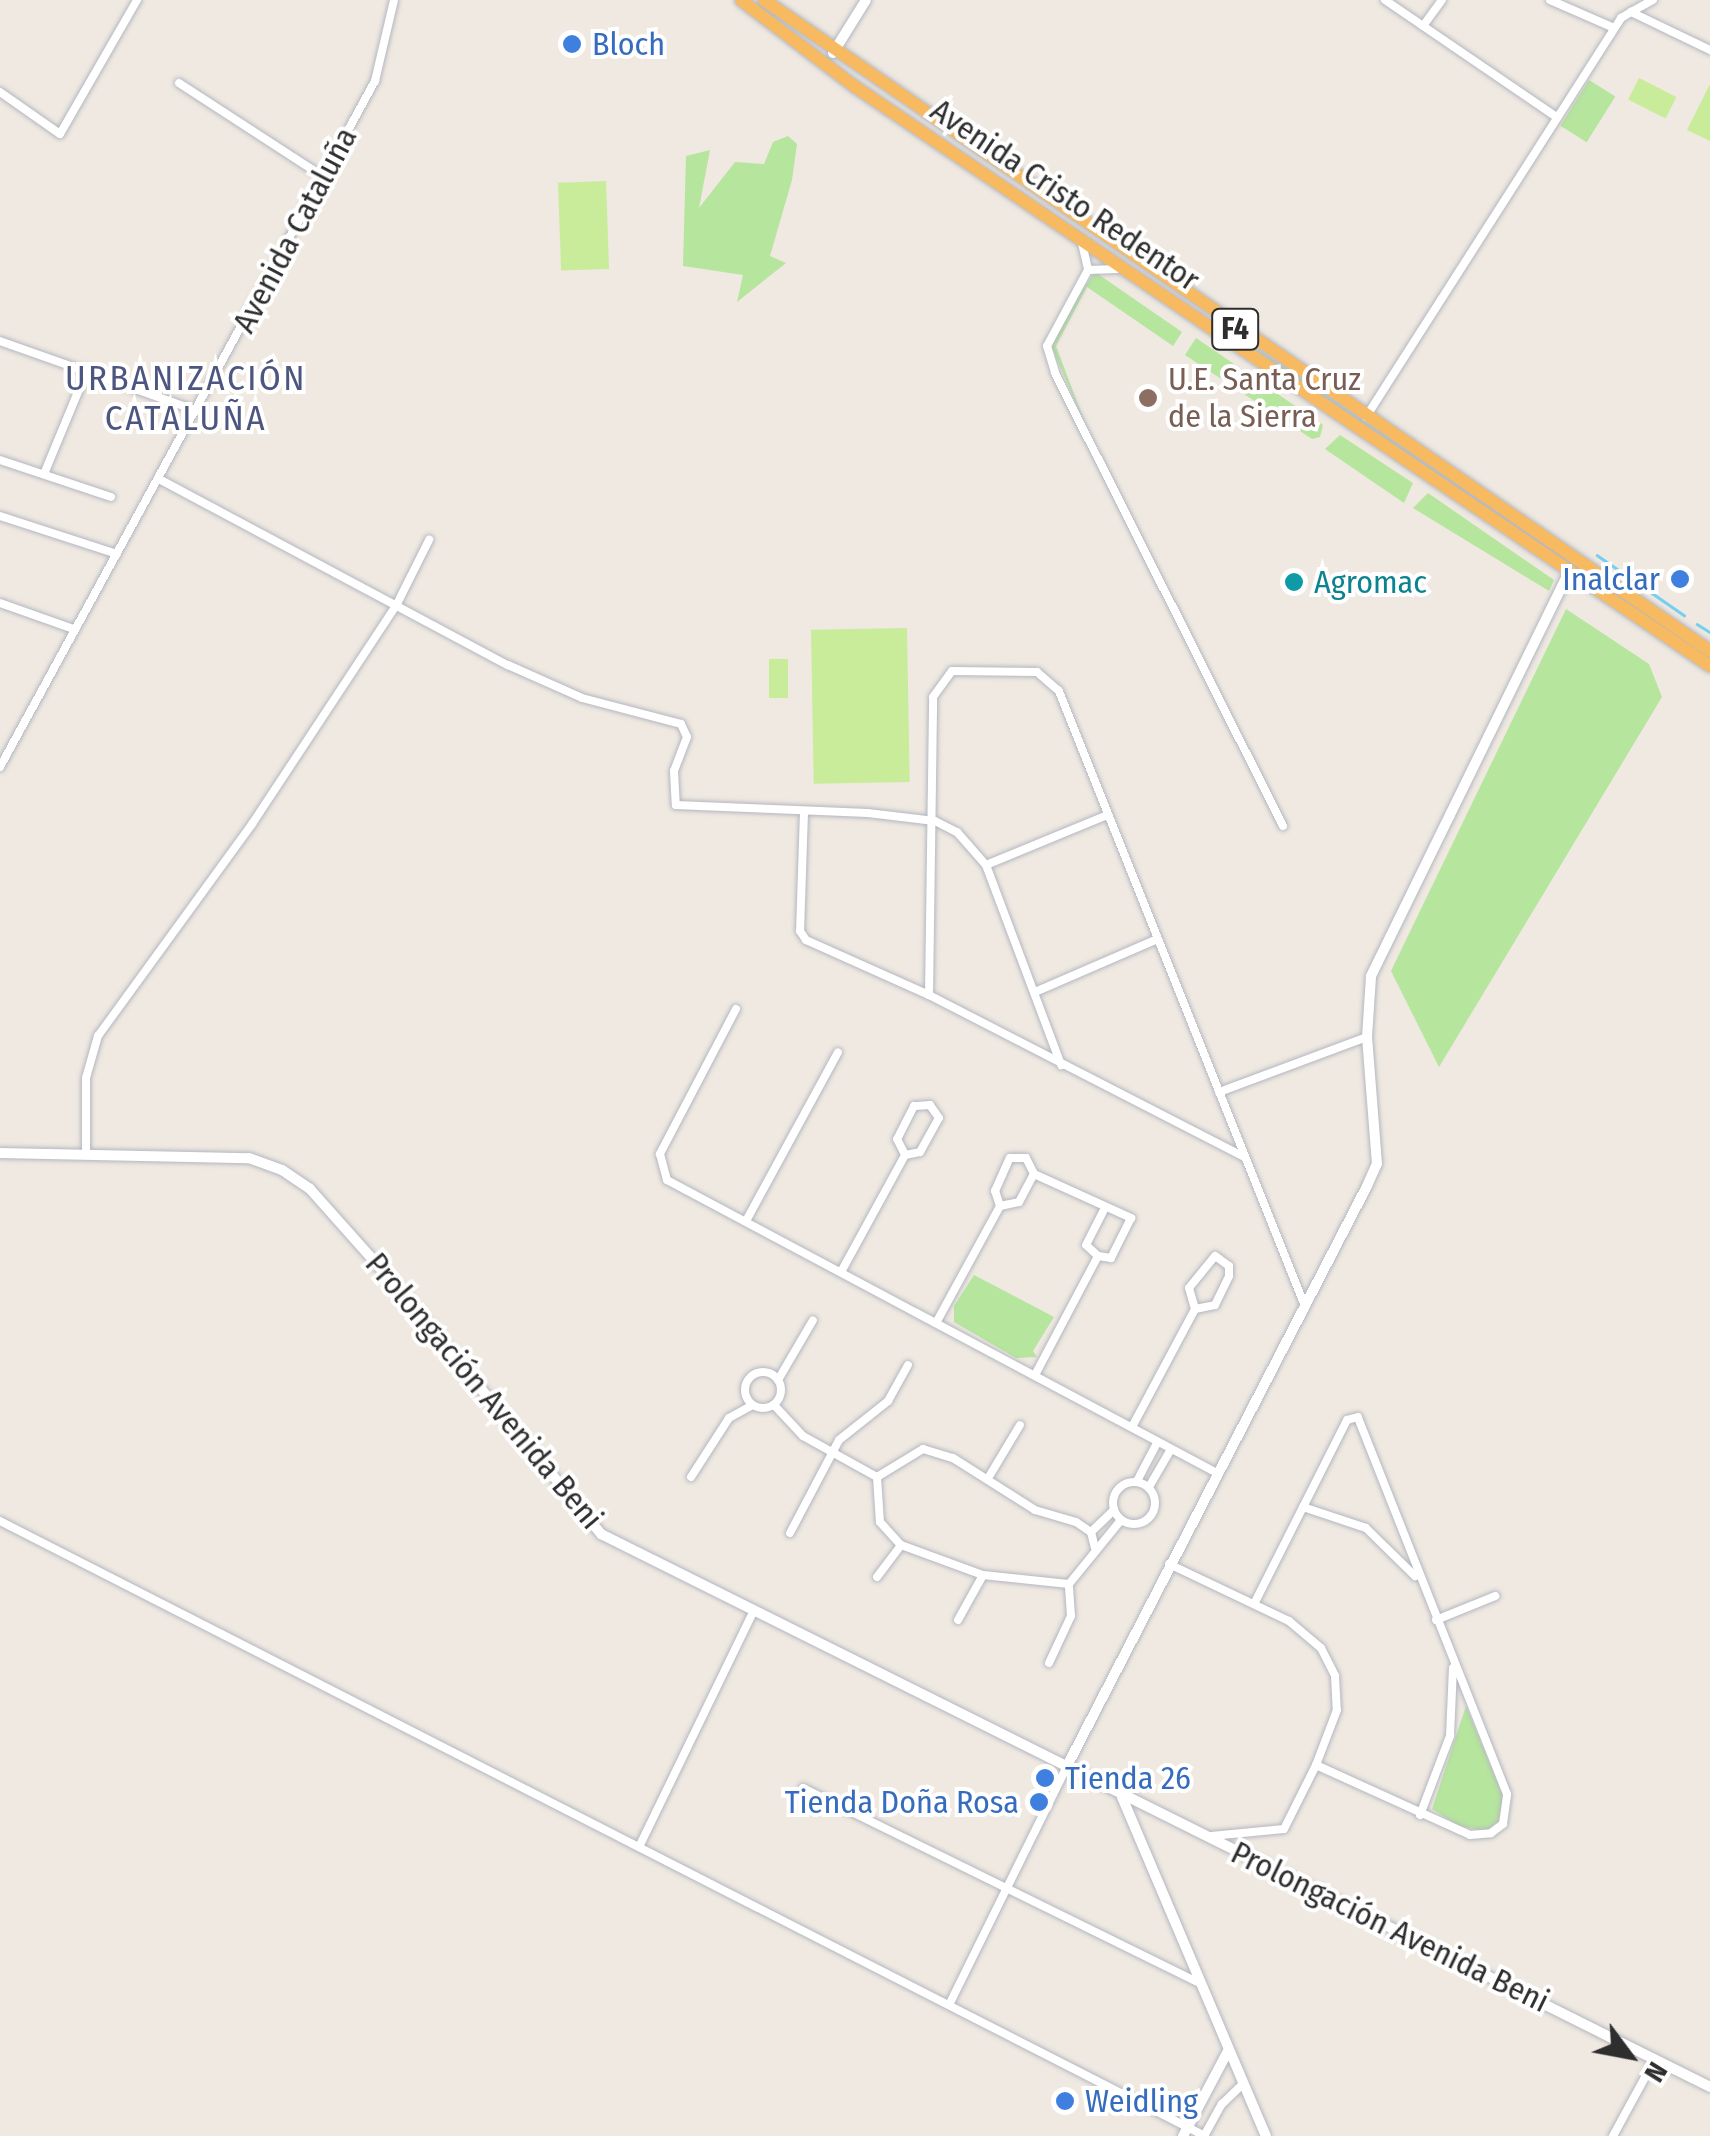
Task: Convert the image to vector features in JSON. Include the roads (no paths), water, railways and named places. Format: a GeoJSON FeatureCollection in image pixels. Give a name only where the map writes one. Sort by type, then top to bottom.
{"type":"FeatureCollection","features":[{"type":"Feature","properties":{"kind":"highway","name":"Avenida Cristo Redentor"},"geometry":{"type":"LineString","coordinates":[[742,0],[854,86],[1710,666]]}},
{"type":"Feature","properties":{"kind":"highway","name":"Avenida Cristo Redentor"},"geometry":{"type":"LineString","coordinates":[[764,0],[833,53],[1710,651]]}},
{"type":"Feature","properties":{"kind":"street"},"geometry":{"type":"LineString","coordinates":[[0,92],[60,134],[137,0]]}},
{"type":"Feature","properties":{"kind":"street","name":"Avenida Cataluña"},"geometry":{"type":"LineString","coordinates":[[0,768],[375,82],[394,0]]}},
{"type":"Feature","properties":{"kind":"street"},"geometry":{"type":"LineString","coordinates":[[833,53],[866,0]]}},
{"type":"Feature","properties":{"kind":"street"},"geometry":{"type":"LineString","coordinates":[[1385,0],[1555,116]]}},
{"type":"Feature","properties":{"kind":"street"},"geometry":{"type":"LineString","coordinates":[[1423,26],[1442,0]]}},
{"type":"Feature","properties":{"kind":"street"},"geometry":{"type":"LineString","coordinates":[[1551,0],[1614,28]]}},
{"type":"Feature","properties":{"kind":"street"},"geometry":{"type":"LineString","coordinates":[[1366,416],[1614,28],[1631,12],[1653,0]]}},
{"type":"Feature","properties":{"kind":"street"},"geometry":{"type":"LineString","coordinates":[[1631,12],[1710,50]]}},
{"type":"Feature","properties":{"kind":"street"},"geometry":{"type":"LineString","coordinates":[[180,83],[322,176]]}},
{"type":"Feature","properties":{"kind":"street"},"geometry":{"type":"LineString","coordinates":[[1076,234],[1088,270],[1047,346],[1055,373],[1283,826]]}},
{"type":"Feature","properties":{"kind":"street"},"geometry":{"type":"LineString","coordinates":[[1088,270],[1130,272]]}},
{"type":"Feature","properties":{"kind":"street"},"geometry":{"type":"LineString","coordinates":[[0,341],[198,411]]}},
{"type":"Feature","properties":{"kind":"street"},"geometry":{"type":"LineString","coordinates":[[44,474],[86,370]]}},
{"type":"Feature","properties":{"kind":"street"},"geometry":{"type":"LineString","coordinates":[[0,460],[111,498]]}},
{"type":"Feature","properties":{"kind":"street"},"geometry":{"type":"LineString","coordinates":[[159,479],[582,698],[681,724],[687,737],[674,771],[676,805],[936,821],[957,832],[986,865],[1061,1064]]}},
{"type":"Feature","properties":{"kind":"street"},"geometry":{"type":"LineString","coordinates":[[0,516],[117,554]]}},
{"type":"Feature","properties":{"kind":"street"},"geometry":{"type":"LineString","coordinates":[[86,1152],[86,1078],[98,1036],[252,824],[396,604],[429,540]]}},
{"type":"Feature","properties":{"kind":"street"},"geometry":{"type":"LineString","coordinates":[[950,2004],[1215,1472],[1376,1164],[1366,1036],[1371,976],[1570,570]]}},
{"type":"Feature","properties":{"kind":"street"},"geometry":{"type":"LineString","coordinates":[[0,603],[74,628]]}},
{"type":"Feature","properties":{"kind":"street"},"geometry":{"type":"LineString","coordinates":[[929,994],[936,821],[933,696],[952,672],[1050,678],[1304,1304]]}},
{"type":"Feature","properties":{"kind":"street"},"geometry":{"type":"LineString","coordinates":[[804,812],[800,931],[814,944],[929,994],[1244,1157]]}},
{"type":"Feature","properties":{"kind":"street"},"geometry":{"type":"LineString","coordinates":[[986,865],[1105,816]]}},
{"type":"Feature","properties":{"kind":"street"},"geometry":{"type":"LineString","coordinates":[[1035,992],[1155,940]]}},
{"type":"Feature","properties":{"kind":"street"},"geometry":{"type":"LineString","coordinates":[[736,1009],[659,1164],[667,1180],[1215,1472]]}},
{"type":"Feature","properties":{"kind":"street"},"geometry":{"type":"LineString","coordinates":[[1220,1092],[1366,1036]]}},
{"type":"Feature","properties":{"kind":"street"},"geometry":{"type":"LineString","coordinates":[[746,1220],[838,1052]]}},
{"type":"Feature","properties":{"kind":"street"},"geometry":{"type":"LineString","coordinates":[[930,1105],[939,1118],[920,1152],[905,1155],[897,1139],[914,1106],[930,1105]]}},
{"type":"Feature","properties":{"kind":"street","name":"Prolongación Avenida Beni"},"geometry":{"type":"LineString","coordinates":[[0,1153],[249,1158],[310,1189],[602,1534],[1066,1768]]}},
{"type":"Feature","properties":{"kind":"street"},"geometry":{"type":"LineString","coordinates":[[841,1272],[905,1155]]}},
{"type":"Feature","properties":{"kind":"street"},"geometry":{"type":"LineString","coordinates":[[1000,1206],[994,1191],[1010,1158],[1026,1158],[1034,1174],[1104,1210],[1121,1210],[1130,1226],[1112,1258],[1098,1256],[1086,1245],[1104,1210]]}},
{"type":"Feature","properties":{"kind":"street"},"geometry":{"type":"LineString","coordinates":[[936,1322],[1000,1206],[1020,1202],[1034,1174]]}},
{"type":"Feature","properties":{"kind":"street"},"geometry":{"type":"LineString","coordinates":[[1035,1375],[1098,1256]]}},
{"type":"Feature","properties":{"kind":"street"},"geometry":{"type":"LineString","coordinates":[[1132,1427],[1195,1309],[1189,1288],[1203,1264],[1216,1256],[1229,1266],[1230,1276],[1215,1305],[1195,1309]]}},
{"type":"Feature","properties":{"kind":"street"},"geometry":{"type":"LineString","coordinates":[[774,1405],[778,1380],[813,1320]]}},
{"type":"Feature","properties":{"kind":"street"},"geometry":{"type":"LineString","coordinates":[[790,1533],[851,1426],[888,1401],[908,1365]]}},
{"type":"Feature","properties":{"kind":"street"},"geometry":{"type":"LineString","coordinates":[[752,1405],[745,1388],[751,1377],[768,1373],[778,1380]]}},
{"type":"Feature","properties":{"kind":"street"},"geometry":{"type":"LineString","coordinates":[[690,1478],[729,1418],[752,1405],[774,1405],[832,1454],[877,1477]]}},
{"type":"Feature","properties":{"kind":"street"},"geometry":{"type":"LineString","coordinates":[[1254,1604],[1347,1420],[1358,1417],[1508,1810],[1497,1829],[1477,1836],[1316,1765]]}},
{"type":"Feature","properties":{"kind":"street"},"geometry":{"type":"LineString","coordinates":[[990,1475],[1020,1426]]}},
{"type":"Feature","properties":{"kind":"street"},"geometry":{"type":"LineString","coordinates":[[1091,1532],[1114,1510],[1118,1489],[1137,1481],[1157,1442]]}},
{"type":"Feature","properties":{"kind":"street"},"geometry":{"type":"LineString","coordinates":[[877,1477],[923,1449],[990,1475],[1035,1510],[1091,1532]]}},
{"type":"Feature","properties":{"kind":"street"},"geometry":{"type":"LineString","coordinates":[[1114,1510],[1122,1520],[1135,1524],[1153,1514],[1149,1487],[1171,1449]]}},
{"type":"Feature","properties":{"kind":"street"},"geometry":{"type":"LineString","coordinates":[[877,1477],[880,1522],[901,1545],[982,1575],[1069,1584],[1085,1571],[1095,1548],[1122,1520]]}},
{"type":"Feature","properties":{"kind":"street"},"geometry":{"type":"LineString","coordinates":[[1137,1481],[1149,1487]]}},
{"type":"Feature","properties":{"kind":"street"},"geometry":{"type":"LineString","coordinates":[[1303,1508],[1366,1528],[1419,1580]]}},
{"type":"Feature","properties":{"kind":"street"},"geometry":{"type":"LineString","coordinates":[[0,1521],[950,2004],[1185,2132],[1205,2136],[1222,2104],[1243,2084]]}},
{"type":"Feature","properties":{"kind":"street"},"geometry":{"type":"LineString","coordinates":[[1091,1532],[1095,1548]]}},
{"type":"Feature","properties":{"kind":"street"},"geometry":{"type":"LineString","coordinates":[[877,1577],[901,1545]]}},
{"type":"Feature","properties":{"kind":"street"},"geometry":{"type":"LineString","coordinates":[[1169,1564],[1254,1604],[1312,1637],[1335,1676],[1334,1725],[1284,1829],[1205,1837]]}},
{"type":"Feature","properties":{"kind":"street"},"geometry":{"type":"LineString","coordinates":[[958,1620],[982,1575]]}},
{"type":"Feature","properties":{"kind":"street"},"geometry":{"type":"LineString","coordinates":[[1049,1663],[1071,1616],[1069,1584]]}},
{"type":"Feature","properties":{"kind":"street"},"geometry":{"type":"LineString","coordinates":[[1436,1620],[1495,1596]]}},
{"type":"Feature","properties":{"kind":"street"},"geometry":{"type":"LineString","coordinates":[[639,1847],[753,1612]]}},
{"type":"Feature","properties":{"kind":"street"},"geometry":{"type":"LineString","coordinates":[[1420,1814],[1450,1736],[1452,1659]]}},
{"type":"Feature","properties":{"kind":"street"},"geometry":{"type":"LineString","coordinates":[[1066,1768],[1122,1796],[1266,2136]]}},
{"type":"Feature","properties":{"kind":"street"},"geometry":{"type":"LineString","coordinates":[[803,1788],[1198,1982]]}},
{"type":"Feature","properties":{"kind":"street","name":"Prolongación Avenida Beni"},"geometry":{"type":"LineString","coordinates":[[1122,1796],[1710,2086]]}},
{"type":"Feature","properties":{"kind":"street"},"geometry":{"type":"LineString","coordinates":[[1185,2132],[1228,2051]]}},
{"type":"Feature","properties":{"kind":"street"},"geometry":{"type":"LineString","coordinates":[[1614,2136],[1655,2059]]}},
{"type":"Feature","properties":{"kind":"waterway"},"geometry":{"type":"LineString","coordinates":[[1597,555],[1684,615]]}},
{"type":"Feature","properties":{"kind":"waterway"},"geometry":{"type":"LineString","coordinates":[[1697,624],[1710,632]]}},
{"type":"Feature","properties":{"kind":"place","name":"Bloch"},"geometry":{"type":"Point","coordinates":[572,44]}},
{"type":"Feature","properties":{"kind":"place","name":"U.E. Santa Cruz de la Sierra"},"geometry":{"type":"Point","coordinates":[1148,398]}},
{"type":"Feature","properties":{"kind":"place","name":"Inalclar"},"geometry":{"type":"Point","coordinates":[1680,579]}},
{"type":"Feature","properties":{"kind":"place","name":"Agromac"},"geometry":{"type":"Point","coordinates":[1294,582]}},
{"type":"Feature","properties":{"kind":"place","name":"Tienda 26"},"geometry":{"type":"Point","coordinates":[1045,1778]}},
{"type":"Feature","properties":{"kind":"place","name":"Tienda Doña Rosa"},"geometry":{"type":"Point","coordinates":[1039,1802]}},
{"type":"Feature","properties":{"kind":"place","name":"Weidling"},"geometry":{"type":"Point","coordinates":[1065,2101]}},
{"type":"Feature","properties":{"kind":"district","name":"URBANIZACIÓN CATALUÑA"},"geometry":{"type":"Point","coordinates":[186,398]}}]}
